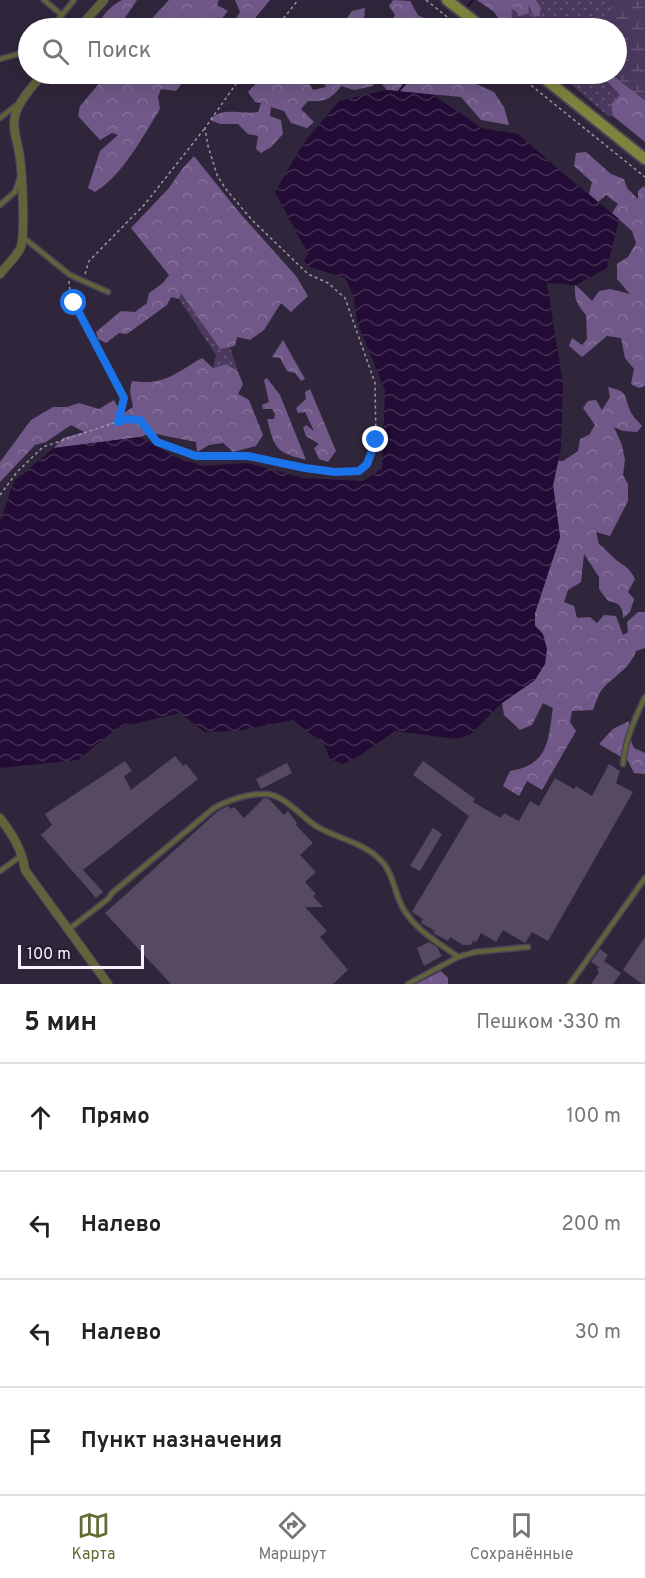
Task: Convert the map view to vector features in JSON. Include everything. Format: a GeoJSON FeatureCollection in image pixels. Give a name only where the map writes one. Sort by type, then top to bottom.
{"type":"FeatureCollection","features":[{"type":"Feature","properties":{"kind":"street"},"geometry":{"type":"LineString","coordinates":[[88,18],[104,0]]}},
{"type":"Feature","properties":{"kind":"street"},"geometry":{"type":"LineString","coordinates":[[447,0],[470,18]]}},
{"type":"Feature","properties":{"kind":"street"},"geometry":{"type":"LineString","coordinates":[[0,274],[21,248],[23,238],[22,171],[14,128],[20,102],[35,84]]}},
{"type":"Feature","properties":{"kind":"street"},"geometry":{"type":"LineString","coordinates":[[551,84],[645,159]]}},
{"type":"Feature","properties":{"kind":"street"},"geometry":{"type":"LineString","coordinates":[[0,818],[23,855],[25,870],[108,984]]}},
{"type":"Feature","properties":{"kind":"lane"},"geometry":{"type":"LineString","coordinates":[[44,0],[62,15]]}},
{"type":"Feature","properties":{"kind":"lane"},"geometry":{"type":"LineString","coordinates":[[59,18],[74,0]]}},
{"type":"Feature","properties":{"kind":"lane"},"geometry":{"type":"LineString","coordinates":[[0,59],[18,54]]}},
{"type":"Feature","properties":{"kind":"lane"},"geometry":{"type":"LineString","coordinates":[[0,118],[20,102]]}},
{"type":"Feature","properties":{"kind":"lane"},"geometry":{"type":"LineString","coordinates":[[0,205],[15,192],[22,171]]}},
{"type":"Feature","properties":{"kind":"lane"},"geometry":{"type":"LineString","coordinates":[[23,238],[70,275],[108,292]]}},
{"type":"Feature","properties":{"kind":"lane"},"geometry":{"type":"LineString","coordinates":[[623,764],[624,752],[645,697]]}},
{"type":"Feature","properties":{"kind":"lane"},"geometry":{"type":"LineString","coordinates":[[68,930],[108,900],[112,893],[214,808],[224,802],[269,794],[318,827],[366,847],[385,865],[403,909],[420,931],[458,957]]}},
{"type":"Feature","properties":{"kind":"lane"},"geometry":{"type":"LineString","coordinates":[[0,871],[23,855]]}},
{"type":"Feature","properties":{"kind":"lane"},"geometry":{"type":"LineString","coordinates":[[570,984],[645,878]]}},
{"type":"Feature","properties":{"kind":"lane"},"geometry":{"type":"LineString","coordinates":[[408,984],[458,957],[475,952],[528,947]]}},
{"type":"Feature","properties":{"kind":"path"},"geometry":{"type":"LineString","coordinates":[[284,18],[298,0]]}},
{"type":"Feature","properties":{"kind":"path"},"geometry":{"type":"LineString","coordinates":[[426,0],[448,18]]}},
{"type":"Feature","properties":{"kind":"path"},"geometry":{"type":"LineString","coordinates":[[83,281],[89,261],[102,245],[145,204],[205,128],[236,84]]}},
{"type":"Feature","properties":{"kind":"path"},"geometry":{"type":"LineString","coordinates":[[529,84],[645,177]]}},
{"type":"Feature","properties":{"kind":"path"},"geometry":{"type":"LineString","coordinates":[[0,495],[17,472],[43,447],[125,419],[140,420],[157,442],[196,456],[248,456],[335,472],[359,471],[367,464],[376,440],[375,383],[345,298],[328,283],[308,274],[252,220],[225,188],[217,175],[205,128]]}},
{"type":"Feature","properties":{"kind":"path"},"geometry":{"type":"LineString","coordinates":[[70,275],[69,292],[124,398],[118,422]]}},
{"type":"Feature","properties":{"kind":"green space"},"geometry":{"type":"Polygon","coordinates":[[[122,0],[137,0],[125,18],[102,18],[122,0]]]}},
{"type":"Feature","properties":{"kind":"green space"},"geometry":{"type":"Polygon","coordinates":[[[169,0],[219,0],[217,5],[228,11],[222,18],[152,18],[169,0]]]}},
{"type":"Feature","properties":{"kind":"green space"},"geometry":{"type":"Polygon","coordinates":[[[235,0],[270,0],[255,18],[236,18],[240,12],[235,0]]]}},
{"type":"Feature","properties":{"kind":"green space"},"geometry":{"type":"Polygon","coordinates":[[[393,0],[410,1],[418,15],[424,18],[393,18],[395,15],[389,6],[393,0]]]}},
{"type":"Feature","properties":{"kind":"green space"},"geometry":{"type":"Polygon","coordinates":[[[477,0],[536,0],[541,8],[540,16],[534,17],[528,4],[529,13],[520,16],[512,7],[511,18],[498,18],[494,12],[477,0]]]}},
{"type":"Feature","properties":{"kind":"green space"},"geometry":{"type":"Polygon","coordinates":[[[536,0],[614,0],[608,18],[511,18],[511,6],[528,2],[534,17],[540,16],[541,8],[536,0]]]}},
{"type":"Feature","properties":{"kind":"green space"},"geometry":{"type":"Polygon","coordinates":[[[614,0],[645,0],[645,100],[624,84],[627,84],[627,18],[608,18],[614,0]]]}},
{"type":"Feature","properties":{"kind":"green space"},"geometry":{"type":"Polygon","coordinates":[[[365,8],[364,18],[347,18],[352,11],[365,8]]]}},
{"type":"Feature","properties":{"kind":"green space"},"geometry":{"type":"Polygon","coordinates":[[[99,84],[181,84],[176,91],[161,89],[158,97],[160,109],[139,143],[115,176],[95,192],[88,188],[100,151],[118,135],[112,133],[100,140],[78,116],[80,106],[99,84]]]}},
{"type":"Feature","properties":{"kind":"green space"},"geometry":{"type":"Polygon","coordinates":[[[255,84],[309,84],[313,90],[326,87],[324,84],[374,84],[354,90],[341,86],[327,99],[308,101],[301,109],[314,122],[307,128],[291,123],[284,111],[271,107],[270,116],[281,120],[283,134],[271,147],[261,153],[256,149],[258,136],[248,134],[238,124],[220,124],[210,120],[226,112],[258,112],[261,103],[255,102],[248,92],[255,84]]]}},
{"type":"Feature","properties":{"kind":"green space"},"geometry":{"type":"Polygon","coordinates":[[[382,84],[476,84],[494,92],[504,107],[509,125],[481,120],[461,97],[387,90],[382,84]]]}},
{"type":"Feature","properties":{"kind":"green space"},"geometry":{"type":"Polygon","coordinates":[[[571,84],[610,84],[620,95],[611,104],[613,116],[608,116],[571,84]]]}},
{"type":"Feature","properties":{"kind":"green space"},"geometry":{"type":"Polygon","coordinates":[[[610,84],[624,84],[645,100],[645,142],[613,116],[611,104],[620,95],[610,84]]]}},
{"type":"Feature","properties":{"kind":"green space"},"geometry":{"type":"Polygon","coordinates":[[[586,152],[611,174],[624,179],[627,188],[638,199],[638,191],[644,186],[645,188],[645,386],[639,388],[631,384],[634,369],[625,358],[621,338],[607,336],[582,357],[569,346],[572,338],[582,345],[587,339],[586,315],[577,302],[575,285],[592,301],[599,291],[610,289],[630,294],[617,279],[617,264],[628,257],[636,243],[632,231],[612,213],[618,204],[606,195],[598,202],[589,194],[592,182],[574,166],[576,153],[586,152]]]}},
{"type":"Feature","properties":{"kind":"green space"},"geometry":{"type":"Polygon","coordinates":[[[194,156],[238,211],[296,276],[308,296],[291,312],[281,303],[264,330],[250,340],[237,337],[235,346],[220,349],[181,293],[179,299],[171,297],[167,305],[127,334],[119,333],[106,343],[98,339],[96,332],[121,311],[135,312],[147,303],[149,293],[163,283],[169,275],[131,228],[169,188],[194,156]]]}},
{"type":"Feature","properties":{"kind":"green space"},"geometry":{"type":"Polygon","coordinates":[[[181,292],[220,348],[230,347],[238,372],[227,364],[213,368],[216,355],[179,299],[181,292]]]}},
{"type":"Feature","properties":{"kind":"green space"},"geometry":{"type":"Polygon","coordinates":[[[283,340],[305,379],[301,381],[295,373],[287,371],[280,358],[272,357],[283,340]]]}},
{"type":"Feature","properties":{"kind":"green space"},"geometry":{"type":"Polygon","coordinates":[[[202,358],[213,368],[227,364],[238,372],[243,384],[238,394],[249,400],[263,435],[256,446],[233,452],[223,443],[209,445],[197,452],[196,442],[151,433],[140,437],[54,448],[63,438],[84,432],[71,425],[46,442],[35,445],[0,482],[0,462],[31,420],[53,407],[67,407],[79,403],[99,409],[114,400],[122,414],[133,407],[130,391],[132,381],[162,380],[202,358]]]}},
{"type":"Feature","properties":{"kind":"green space"},"geometry":{"type":"Polygon","coordinates":[[[267,378],[280,395],[306,460],[283,452],[272,437],[267,419],[274,419],[275,414],[272,409],[263,409],[262,405],[269,402],[264,380],[267,378]]]}},
{"type":"Feature","properties":{"kind":"green space"},"geometry":{"type":"Polygon","coordinates":[[[608,387],[624,394],[631,412],[642,426],[637,432],[623,431],[614,427],[622,445],[625,460],[623,475],[628,484],[628,501],[610,536],[596,532],[599,544],[628,568],[635,579],[628,592],[634,599],[630,612],[623,618],[620,606],[608,601],[599,589],[599,577],[584,554],[581,582],[568,590],[564,602],[574,606],[577,618],[590,617],[597,623],[604,615],[616,616],[623,635],[628,632],[627,622],[638,612],[645,612],[645,648],[636,651],[626,667],[602,689],[593,710],[572,711],[570,722],[576,731],[542,790],[527,781],[519,796],[503,786],[510,771],[523,768],[539,757],[550,730],[553,708],[543,703],[532,725],[520,730],[504,715],[502,703],[535,680],[543,634],[535,626],[535,613],[560,537],[553,485],[558,461],[563,461],[578,451],[580,439],[589,435],[595,425],[583,408],[588,401],[596,400],[602,410],[610,397],[608,387]]]}},
{"type":"Feature","properties":{"kind":"green space"},"geometry":{"type":"Polygon","coordinates":[[[310,389],[336,451],[328,462],[319,459],[314,448],[319,444],[306,436],[303,428],[306,425],[314,431],[305,412],[298,413],[296,408],[306,399],[305,392],[310,389]]]}},
{"type":"Feature","properties":{"kind":"green space"},"geometry":{"type":"Polygon","coordinates":[[[629,721],[629,736],[634,748],[645,753],[645,774],[634,773],[628,761],[599,744],[613,729],[629,721]]]}},
{"type":"Feature","properties":{"kind":"green space"},"geometry":{"type":"Polygon","coordinates":[[[441,971],[448,978],[448,984],[416,984],[441,971]]]}},
{"type":"Feature","properties":{"kind":"water"},"geometry":{"type":"Polygon","coordinates":[[[387,90],[433,95],[482,128],[518,134],[619,219],[607,268],[576,285],[547,283],[563,384],[561,448],[553,485],[560,537],[535,613],[535,626],[543,634],[547,649],[545,664],[535,680],[502,703],[471,734],[456,739],[395,731],[359,756],[343,764],[330,759],[324,744],[293,720],[237,731],[205,732],[180,713],[117,728],[78,760],[0,768],[0,522],[14,481],[54,448],[140,437],[176,457],[203,466],[248,463],[303,478],[363,481],[382,468],[385,390],[357,322],[354,297],[345,278],[310,267],[304,262],[308,254],[275,192],[303,144],[339,101],[387,90]]]}},
{"type":"Feature","properties":{"kind":"building"},"geometry":{"type":"Polygon","coordinates":[[[175,756],[183,766],[186,764],[198,779],[83,870],[103,892],[96,898],[41,835],[52,825],[45,814],[125,761],[132,771],[124,776],[131,790],[175,756]]]}},
{"type":"Feature","properties":{"kind":"building"},"geometry":{"type":"Polygon","coordinates":[[[423,761],[475,799],[473,802],[501,818],[504,813],[519,821],[530,801],[539,806],[555,778],[574,789],[576,786],[592,796],[609,764],[620,771],[616,783],[633,792],[548,941],[532,932],[525,943],[503,930],[496,942],[481,933],[476,942],[463,945],[450,937],[448,941],[433,933],[435,931],[421,923],[423,919],[412,912],[469,816],[413,775],[423,761]]]}},
{"type":"Feature","properties":{"kind":"building"},"geometry":{"type":"Polygon","coordinates":[[[287,763],[292,773],[261,789],[256,779],[287,763]]]}},
{"type":"Feature","properties":{"kind":"building"},"geometry":{"type":"Polygon","coordinates":[[[264,798],[269,799],[284,815],[288,811],[297,823],[296,825],[313,843],[300,855],[316,872],[305,882],[316,894],[313,896],[323,907],[305,907],[327,931],[320,937],[348,970],[333,984],[171,984],[105,913],[218,811],[228,806],[231,809],[234,807],[244,818],[264,798]]]}},
{"type":"Feature","properties":{"kind":"building"},"geometry":{"type":"Polygon","coordinates":[[[433,828],[442,834],[420,871],[410,866],[433,828]]]}},
{"type":"Feature","properties":{"kind":"building"},"geometry":{"type":"Polygon","coordinates":[[[645,937],[645,984],[642,984],[623,970],[645,937]]]}},
{"type":"Feature","properties":{"kind":"building"},"geometry":{"type":"Polygon","coordinates":[[[429,942],[437,947],[442,956],[424,966],[417,948],[429,942]]]}},
{"type":"Feature","properties":{"kind":"building"},"geometry":{"type":"Polygon","coordinates":[[[600,949],[608,955],[604,961],[621,973],[613,984],[591,984],[599,972],[597,970],[599,967],[591,962],[600,949]]]}},
{"type":"Feature","properties":{"kind":"waterway"},"geometry":{"type":"LineString","coordinates":[[465,9],[473,0]]}},
{"type":"Feature","properties":{"kind":"waterway"},"geometry":{"type":"LineString","coordinates":[[399,91],[405,84]]}},
{"type":"Feature","properties":{"kind":"route"},"geometry":{"type":"LineString","coordinates":[[74,303],[124,398],[118,422],[125,419],[140,420],[157,442],[196,456],[248,456],[335,472],[359,471],[367,464],[376,440]]}}]}
